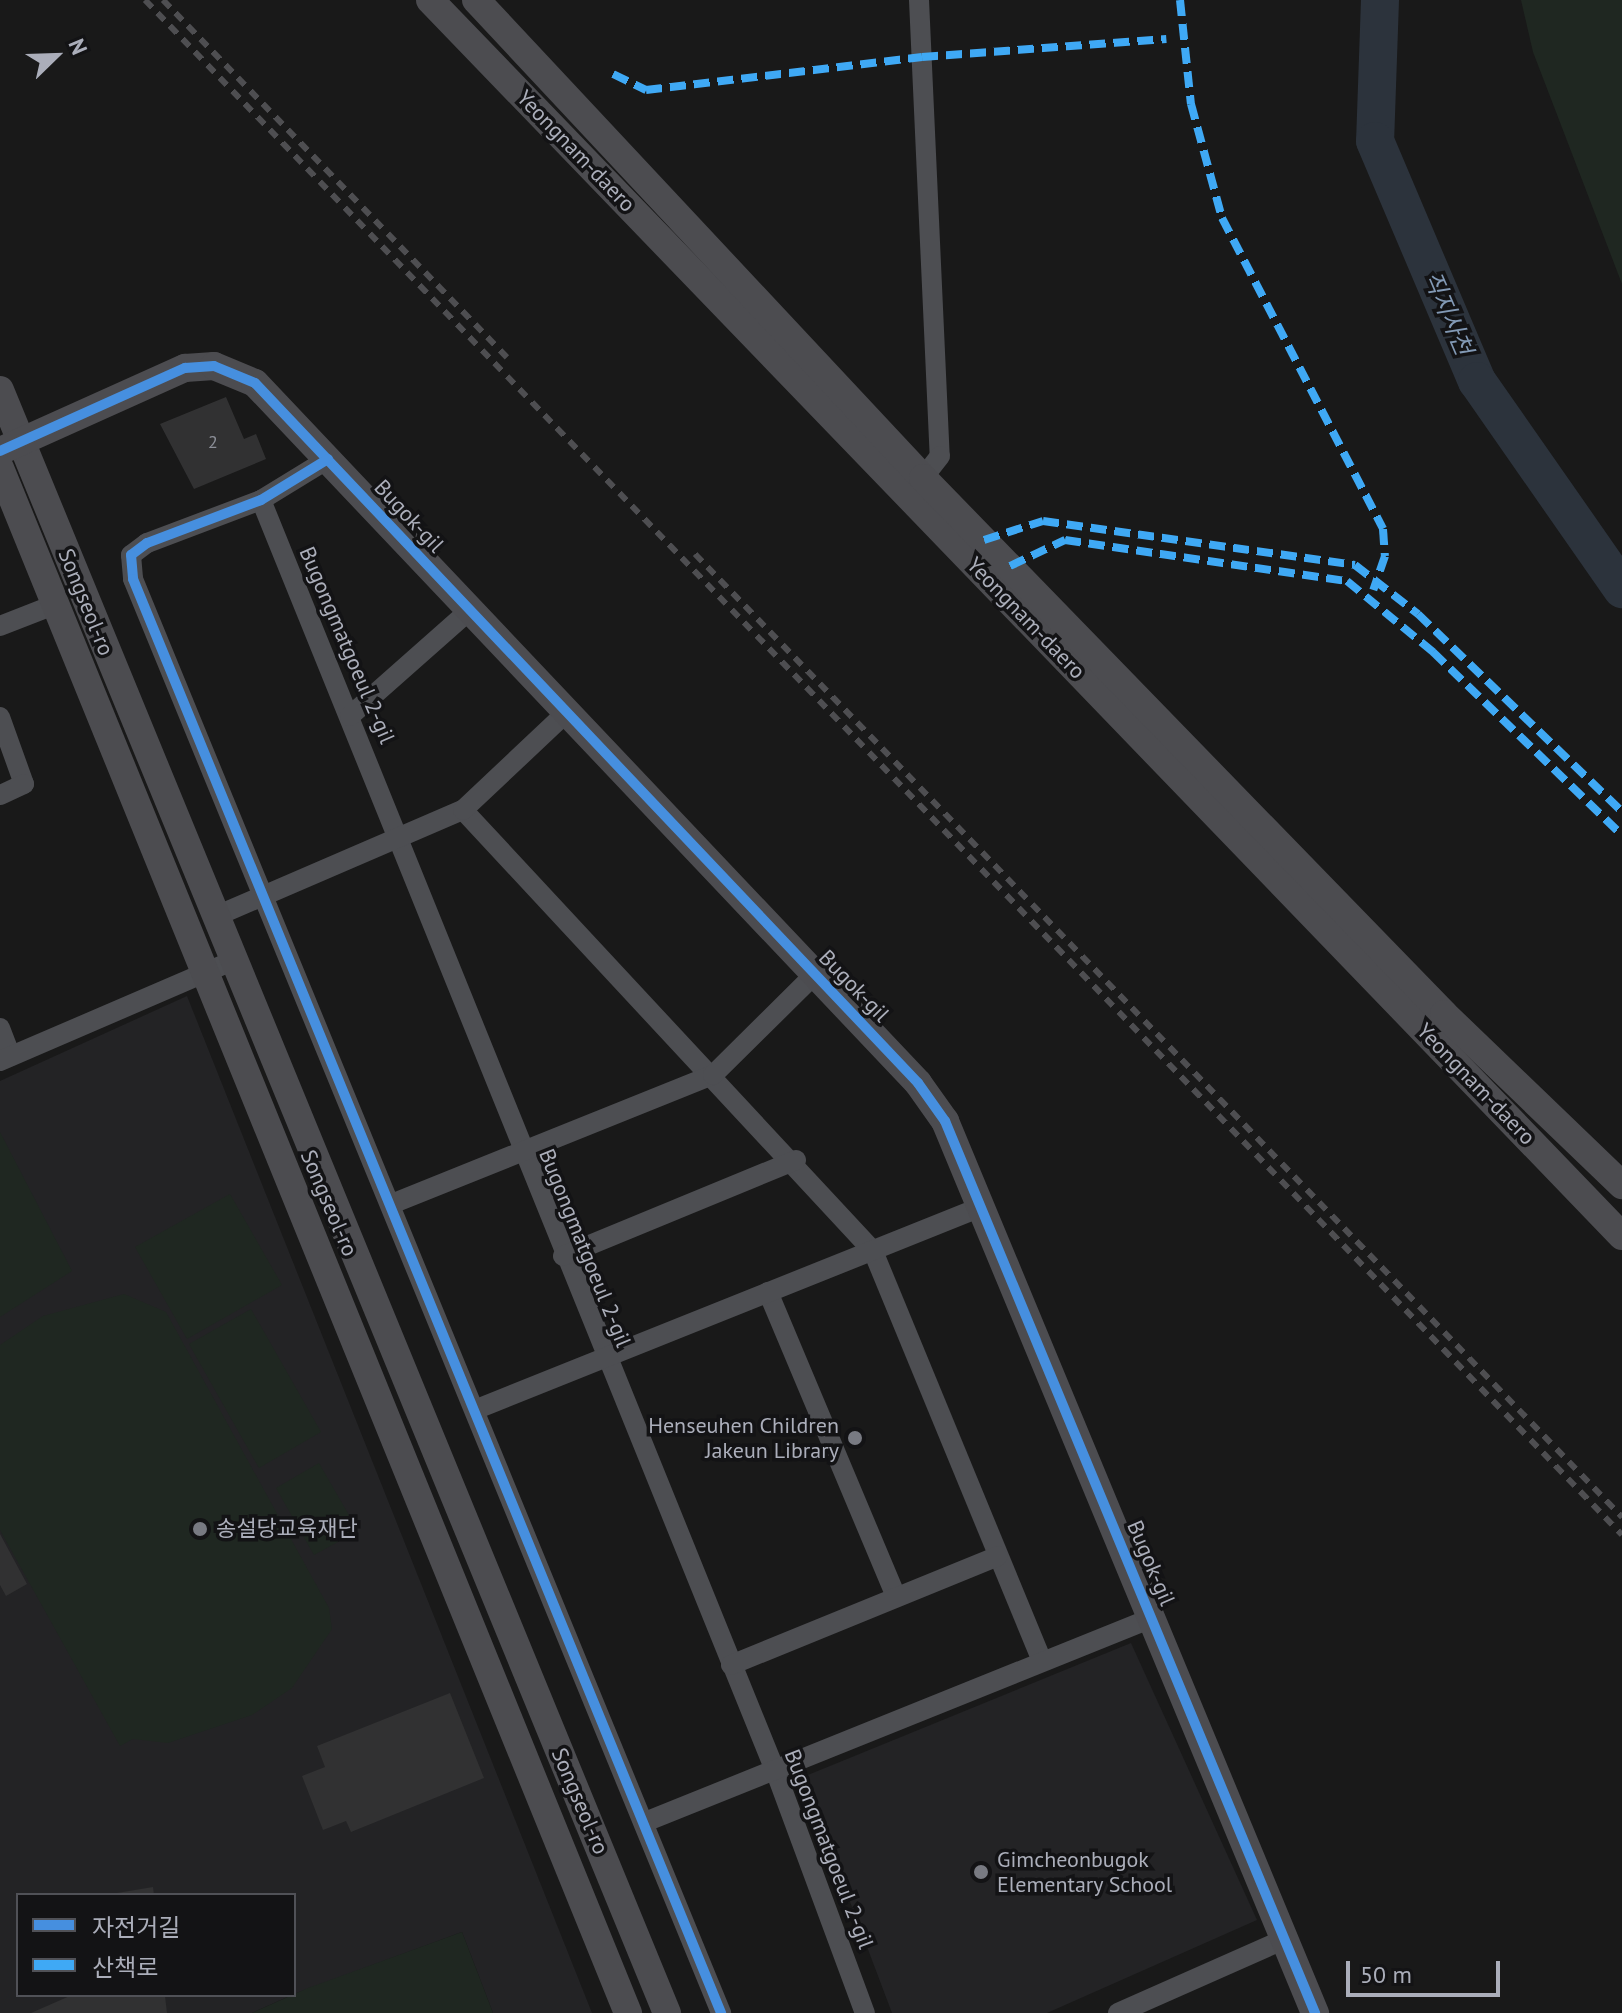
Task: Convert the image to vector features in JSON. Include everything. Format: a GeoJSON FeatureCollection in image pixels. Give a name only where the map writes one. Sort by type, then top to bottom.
{"type":"FeatureCollection","features":[{"type":"Feature","properties":{"kind":"street","name":"Yeongnam-daero"},"geometry":{"type":"LineString","coordinates":[[430,0],[1622,1236]]}},
{"type":"Feature","properties":{"kind":"street","name":"Yeongnam-daero"},"geometry":{"type":"LineString","coordinates":[[476,0],[923,478],[1444,1014],[1622,1185]]}},
{"type":"Feature","properties":{"kind":"street"},"geometry":{"type":"LineString","coordinates":[[919,0],[940,456],[923,478]]}},
{"type":"Feature","properties":{"kind":"street","name":"Bugok-gil"},"geometry":{"type":"LineString","coordinates":[[11,446],[185,368],[214,366],[255,383],[918,1083],[945,1121],[1315,2013]]}},
{"type":"Feature","properties":{"kind":"street","name":"Songseol-ro"},"geometry":{"type":"LineString","coordinates":[[0,390],[11,446],[214,917],[667,2013]]}},
{"type":"Feature","properties":{"kind":"street"},"geometry":{"type":"LineString","coordinates":[[328,459],[261,500],[131,555],[133,579],[394,1203],[721,2013]]}},
{"type":"Feature","properties":{"kind":"street","name":"Songseol-ro"},"geometry":{"type":"LineString","coordinates":[[0,468],[628,2013]]}},
{"type":"Feature","properties":{"kind":"street","name":"Bugongmatgoeul 2-gil"},"geometry":{"type":"LineString","coordinates":[[261,500],[399,834],[519,1150],[775,1770],[865,2013]]}},
{"type":"Feature","properties":{"kind":"street"},"geometry":{"type":"LineString","coordinates":[[0,626],[54,605]]}},
{"type":"Feature","properties":{"kind":"street"},"geometry":{"type":"LineString","coordinates":[[350,716],[470,610]]}},
{"type":"Feature","properties":{"kind":"street"},"geometry":{"type":"LineString","coordinates":[[214,917],[399,834],[463,810],[566,713]]}},
{"type":"Feature","properties":{"kind":"street"},"geometry":{"type":"LineString","coordinates":[[0,717],[24,784],[0,795]]}},
{"type":"Feature","properties":{"kind":"street"},"geometry":{"type":"LineString","coordinates":[[463,810],[796,1160],[873,1251],[1042,1662]]}},
{"type":"Feature","properties":{"kind":"street"},"geometry":{"type":"LineString","coordinates":[[0,1028],[5,1058],[232,961]]}},
{"type":"Feature","properties":{"kind":"street"},"geometry":{"type":"LineString","coordinates":[[394,1203],[519,1150],[713,1075],[815,974]]}},
{"type":"Feature","properties":{"kind":"street"},"geometry":{"type":"LineString","coordinates":[[563,1256],[796,1160]]}},
{"type":"Feature","properties":{"kind":"street"},"geometry":{"type":"LineString","coordinates":[[477,1409],[981,1207]]}},
{"type":"Feature","properties":{"kind":"street"},"geometry":{"type":"LineString","coordinates":[[768,1292],[896,1597]]}},
{"type":"Feature","properties":{"kind":"street"},"geometry":{"type":"LineString","coordinates":[[731,1665],[998,1556]]}},
{"type":"Feature","properties":{"kind":"street"},"geometry":{"type":"LineString","coordinates":[[645,1822],[1152,1618]]}},
{"type":"Feature","properties":{"kind":"street"},"geometry":{"type":"LineString","coordinates":[[1118,2013],[1285,1939]]}},
{"type":"Feature","properties":{"kind":"shaded area"},"geometry":{"type":"Polygon","coordinates":[[[1521,0],[1622,0],[1622,284],[1533,52],[1521,0]]]}},
{"type":"Feature","properties":{"kind":"shaded area","name":"송설당교육재단"},"geometry":{"type":"Polygon","coordinates":[[[187,996],[592,2013],[493,2013],[462,1932],[296,1993],[296,1893],[16,1893],[16,1997],[288,1997],[252,2013],[0,2013],[0,1081],[187,996]]]}},
{"type":"Feature","properties":{"kind":"shaded area"},"geometry":{"type":"Polygon","coordinates":[[[0,1132],[72,1271],[0,1317],[0,1132]]]}},
{"type":"Feature","properties":{"kind":"shaded area"},"geometry":{"type":"Polygon","coordinates":[[[230,1194],[282,1285],[187,1339],[135,1247],[230,1194]]]}},
{"type":"Feature","properties":{"kind":"shaded area"},"geometry":{"type":"Polygon","coordinates":[[[124,1294],[166,1312],[329,1608],[332,1629],[292,1688],[252,1715],[168,1743],[133,1739],[120,1746],[0,1530],[0,1345],[43,1316],[124,1294]]]}},
{"type":"Feature","properties":{"kind":"shaded area"},"geometry":{"type":"Polygon","coordinates":[[[251,1309],[321,1432],[259,1468],[189,1344],[251,1309]]]}},
{"type":"Feature","properties":{"kind":"shaded area"},"geometry":{"type":"Polygon","coordinates":[[[319,1463],[358,1531],[314,1555],[276,1488],[319,1463]]]}},
{"type":"Feature","properties":{"kind":"shaded area"},"geometry":{"type":"Polygon","coordinates":[[[1131,1643],[1257,1920],[1047,2013],[892,2013],[803,1777],[1131,1643]]]}},
{"type":"Feature","properties":{"kind":"shaded area"},"geometry":{"type":"Polygon","coordinates":[[[462,1932],[493,2013],[252,2013],[288,1997],[296,1997],[296,1993],[462,1932]]]}},
{"type":"Feature","properties":{"kind":"building"},"geometry":{"type":"Polygon","coordinates":[[[226,397],[244,439],[256,434],[266,459],[194,489],[160,424],[226,397]]]}},
{"type":"Feature","properties":{"kind":"building"},"geometry":{"type":"Polygon","coordinates":[[[0,1534],[27,1584],[6,1596],[0,1585],[0,1534]]]}},
{"type":"Feature","properties":{"kind":"building"},"geometry":{"type":"Polygon","coordinates":[[[450,1693],[484,1778],[351,1832],[346,1821],[323,1830],[302,1776],[325,1767],[317,1746],[450,1693]]]}},
{"type":"Feature","properties":{"kind":"building"},"geometry":{"type":"Polygon","coordinates":[[[153,1887],[154,1893],[117,1893],[153,1887]]]}},
{"type":"Feature","properties":{"kind":"building"},"geometry":{"type":"Polygon","coordinates":[[[67,1997],[165,1997],[167,2013],[31,2013],[67,1997]]]}},
{"type":"Feature","properties":{"kind":"waterway","name":"직지사천"},"geometry":{"type":"LineString","coordinates":[[1380,0],[1375,141],[1477,381],[1622,589]]}},
{"type":"Feature","properties":{"kind":"railway"},"geometry":{"type":"LineString","coordinates":[[145,0],[1622,1535]]}},
{"type":"Feature","properties":{"kind":"railway"},"geometry":{"type":"LineString","coordinates":[[163,0],[507,358]]}},
{"type":"Feature","properties":{"kind":"railway"},"geometry":{"type":"LineString","coordinates":[[695,554],[1622,1517]]}},
{"type":"Feature","properties":{"kind":"marked path"},"geometry":{"type":"LineString","coordinates":[[1180,0],[1191,104],[1222,218],[1383,529],[1385,556],[1373,590]]}},
{"type":"Feature","properties":{"kind":"marked path"},"geometry":{"type":"LineString","coordinates":[[613,74],[646,90],[922,57],[1166,39]]}},
{"type":"Feature","properties":{"kind":"marked path"},"geometry":{"type":"LineString","coordinates":[[984,540],[1043,521],[1355,565],[1418,614],[1622,812]]}},
{"type":"Feature","properties":{"kind":"marked path"},"geometry":{"type":"LineString","coordinates":[[1010,566],[1065,540],[1347,581],[1433,652],[1622,835]]}},
{"type":"Feature","properties":{"kind":"cycle path"},"geometry":{"type":"LineString","coordinates":[[0,451],[185,368],[214,366],[255,383],[918,1083],[945,1121],[1315,2013]]}},
{"type":"Feature","properties":{"kind":"cycle path"},"geometry":{"type":"LineString","coordinates":[[328,459],[261,500],[147,543],[131,555],[133,579],[721,2013]]}},
{"type":"Feature","properties":{"kind":"place","name":"Henseuhen Children Jakeun Library"},"geometry":{"type":"Point","coordinates":[855,1438]}},
{"type":"Feature","properties":{"kind":"place","name":"송설당교육재단"},"geometry":{"type":"Point","coordinates":[200,1529]}},
{"type":"Feature","properties":{"kind":"place","name":"Gimcheonbugok Elementary School"},"geometry":{"type":"Point","coordinates":[981,1872]}}]}
